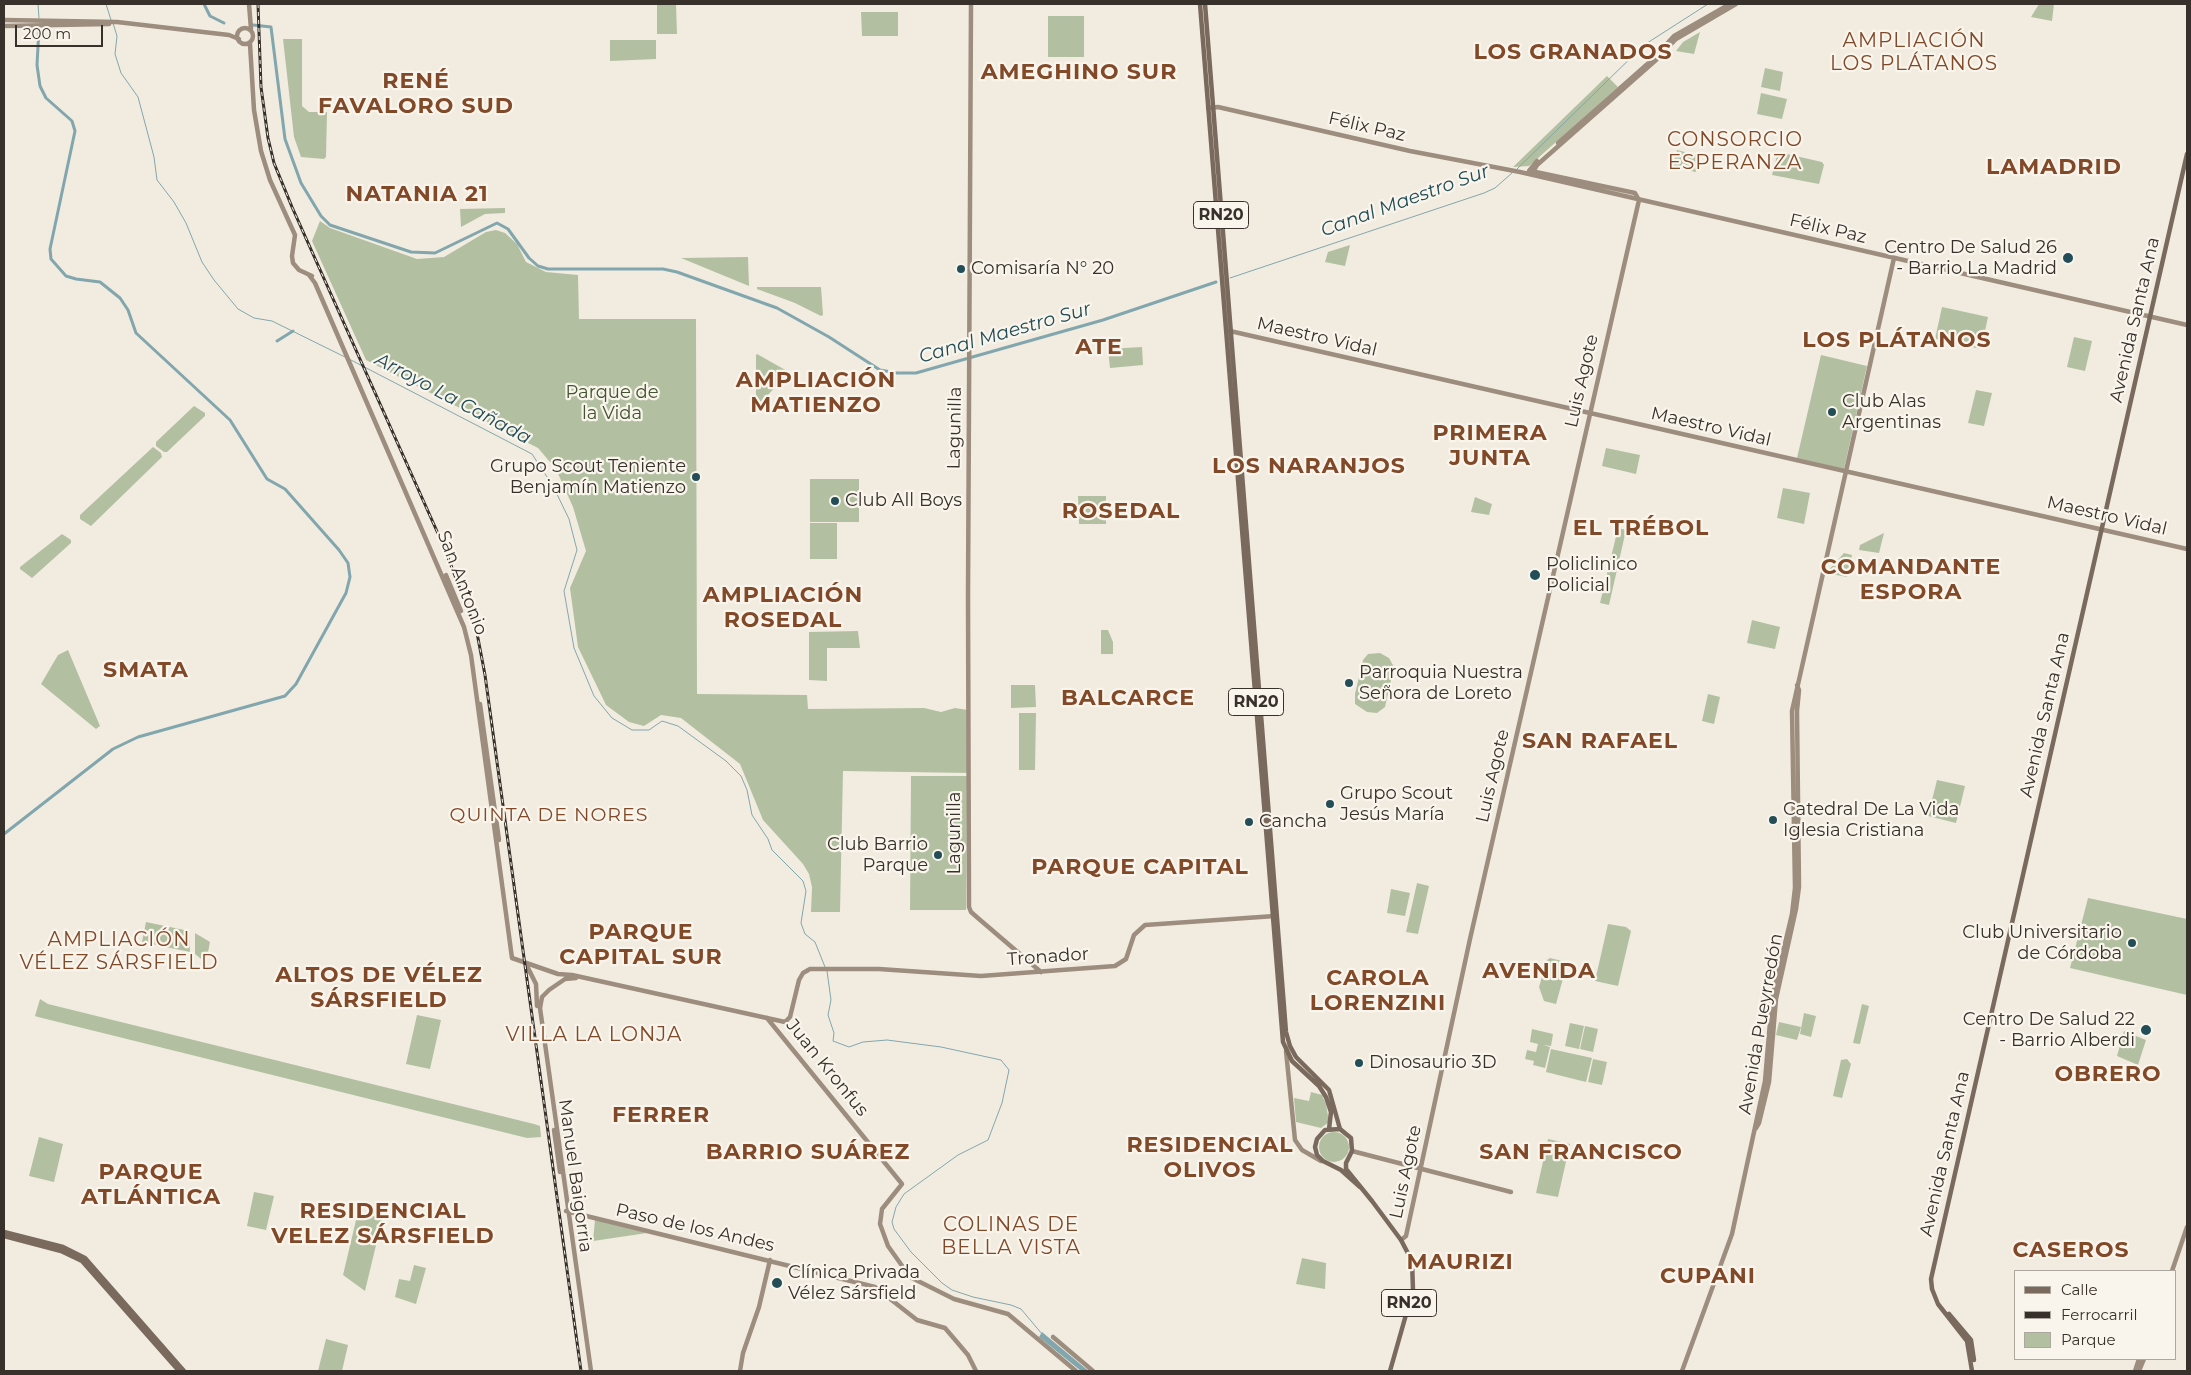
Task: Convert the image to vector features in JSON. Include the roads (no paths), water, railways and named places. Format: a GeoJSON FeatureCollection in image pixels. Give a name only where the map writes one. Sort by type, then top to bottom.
{"type":"FeatureCollection","features":[{"type":"Feature","properties":{"kind":"main road"},"geometry":{"type":"LineString","coordinates":[[240,41],[242,28],[248,19],[249,4]]}},
{"type":"Feature","properties":{"kind":"main road","name":"San Antonio"},"geometry":{"type":"LineString","coordinates":[[249,4],[251,30],[250,60],[261,151],[270,180],[294,235],[293,263],[299,270],[316,281],[346,353],[451,586],[469,632],[514,955]]}},
{"type":"Feature","properties":{"kind":"main road","name":"Lagunilla"},"geometry":{"type":"LineString","coordinates":[[971,4],[968,691],[971,912],[1041,972]]}},
{"type":"Feature","properties":{"kind":"main road","name":"RN20"},"geometry":{"type":"LineString","coordinates":[[1200,4],[1230,331],[1276,917],[1283,1042],[1286,1051],[1296,1066],[1319,1086],[1326,1098],[1331,1112],[1329,1128]]}},
{"type":"Feature","properties":{"kind":"main road","name":"RN20"},"geometry":{"type":"LineString","coordinates":[[1205,4],[1220,276],[1288,1042],[1296,1057],[1328,1090],[1334,1102],[1340,1129],[1351,1138],[1352,1151],[1346,1169],[1401,1240],[1412,1261],[1414,1280],[1390,1371]]}},
{"type":"Feature","properties":{"kind":"main road"},"geometry":{"type":"LineString","coordinates":[[1531,171],[1652,60],[1674,36],[1730,4]]}},
{"type":"Feature","properties":{"kind":"main road"},"geometry":{"type":"LineString","coordinates":[[1531,171],[1656,60],[1676,39],[1736,4]]}},
{"type":"Feature","properties":{"kind":"main road"},"geometry":{"type":"LineString","coordinates":[[4,20],[116,23],[223,34],[250,44]]}},
{"type":"Feature","properties":{"kind":"main road"},"geometry":{"type":"LineString","coordinates":[[4,26],[107,23]]}},
{"type":"Feature","properties":{"kind":"main road"},"geometry":{"type":"LineString","coordinates":[[223,34],[249,27],[251,30]]}},
{"type":"Feature","properties":{"kind":"main road","name":"San Antonio"},"geometry":{"type":"LineString","coordinates":[[240,41],[250,60]]}},
{"type":"Feature","properties":{"kind":"main road","name":"Félix Paz"},"geometry":{"type":"LineString","coordinates":[[1211,108],[1260,116],[1418,152],[1520,172],[2187,325]]}},
{"type":"Feature","properties":{"kind":"main road","name":"Avenida Santa Ana"},"geometry":{"type":"LineString","coordinates":[[1973,1371],[1967,1340],[1938,1304],[1931,1283],[2187,154]]}},
{"type":"Feature","properties":{"kind":"main road","name":"Félix Paz"},"geometry":{"type":"LineString","coordinates":[[1520,172],[1531,171],[1634,193],[1639,200]]}},
{"type":"Feature","properties":{"kind":"main road","name":"Luis Agote"},"geometry":{"type":"LineString","coordinates":[[1401,1240],[1406,1236],[1589,413],[1639,200]]}},
{"type":"Feature","properties":{"kind":"main road"},"geometry":{"type":"LineString","coordinates":[[1797,685],[1894,258]]}},
{"type":"Feature","properties":{"kind":"main road"},"geometry":{"type":"LineString","coordinates":[[1220,276],[1226,283]]}},
{"type":"Feature","properties":{"kind":"main road","name":"Maestro Vidal"},"geometry":{"type":"LineString","coordinates":[[1230,331],[2187,549]]}},
{"type":"Feature","properties":{"kind":"main road","name":"San Antonio"},"geometry":{"type":"LineString","coordinates":[[346,353],[464,627],[471,655],[514,955]]}},
{"type":"Feature","properties":{"kind":"main road","name":"Avenida Pueyrredón"},"geometry":{"type":"LineString","coordinates":[[1682,1371],[1732,1234],[1756,1128],[1766,1071],[1775,984],[1792,914],[1795,888],[1792,711],[1797,685]]}},
{"type":"Feature","properties":{"kind":"main road","name":"Avenida Pueyrredón"},"geometry":{"type":"LineString","coordinates":[[1756,1128],[1759,1124],[1769,1082],[1776,1000],[1799,887],[1797,711],[1799,690],[1797,685]]}},
{"type":"Feature","properties":{"kind":"main road","name":"Tronador"},"geometry":{"type":"LineString","coordinates":[[767,1018],[788,1021],[799,980],[808,970],[822,968],[880,969],[976,976],[1119,964],[1129,955],[1135,932],[1145,925],[1276,917]]}},
{"type":"Feature","properties":{"kind":"main road"},"geometry":{"type":"LineString","coordinates":[[514,955],[530,967],[540,989],[551,988],[565,979],[580,977]]}},
{"type":"Feature","properties":{"kind":"main road"},"geometry":{"type":"LineString","coordinates":[[523,962],[548,971],[767,1018]]}},
{"type":"Feature","properties":{"kind":"main road"},"geometry":{"type":"LineString","coordinates":[[536,983],[538,973],[548,971]]}},
{"type":"Feature","properties":{"kind":"main road"},"geometry":{"type":"LineString","coordinates":[[548,971],[555,978],[551,988]]}},
{"type":"Feature","properties":{"kind":"main road","name":"Manuel Baigorria"},"geometry":{"type":"LineString","coordinates":[[536,983],[590,1371]]}},
{"type":"Feature","properties":{"kind":"main road","name":"Manuel Baigorria"},"geometry":{"type":"LineString","coordinates":[[551,988],[542,997],[540,1008],[567,1212]]}},
{"type":"Feature","properties":{"kind":"main road","name":"Juan Kronfus"},"geometry":{"type":"LineString","coordinates":[[767,1018],[902,1184],[882,1208],[880,1224],[888,1246],[910,1277],[954,1300],[1008,1314],[1076,1371]]}},
{"type":"Feature","properties":{"kind":"main road"},"geometry":{"type":"LineString","coordinates":[[1286,1051],[1295,1140],[1302,1150],[1323,1162]]}},
{"type":"Feature","properties":{"kind":"main road"},"geometry":{"type":"LineString","coordinates":[[1323,1162],[1316,1151],[1316,1143],[1319,1136],[1329,1128],[1340,1129]]}},
{"type":"Feature","properties":{"kind":"main road"},"geometry":{"type":"LineString","coordinates":[[1352,1151],[1511,1192]]}},
{"type":"Feature","properties":{"kind":"main road"},"geometry":{"type":"LineString","coordinates":[[1334,1166],[1342,1164],[1350,1158]]}},
{"type":"Feature","properties":{"kind":"main road","name":"RN20"},"geometry":{"type":"LineString","coordinates":[[1323,1162],[1334,1166],[1360,1187]]}},
{"type":"Feature","properties":{"kind":"main road","name":"Paso de los Andes"},"geometry":{"type":"LineString","coordinates":[[567,1212],[875,1287],[917,1320],[945,1328],[968,1355],[976,1371]]}},
{"type":"Feature","properties":{"kind":"main road"},"geometry":{"type":"LineString","coordinates":[[2173,1270],[2187,1227]]}},
{"type":"Feature","properties":{"kind":"main road"},"geometry":{"type":"LineString","coordinates":[[4,1234],[61,1251],[82,1261],[179,1371]]}},
{"type":"Feature","properties":{"kind":"main road"},"geometry":{"type":"LineString","coordinates":[[4,1234],[63,1247],[85,1258],[184,1371]]}},
{"type":"Feature","properties":{"kind":"main road"},"geometry":{"type":"LineString","coordinates":[[2173,1270],[2187,1236]]}},
{"type":"Feature","properties":{"kind":"main road"},"geometry":{"type":"LineString","coordinates":[[740,1371],[743,1353],[759,1307],[770,1260]]}},
{"type":"Feature","properties":{"kind":"main road"},"geometry":{"type":"LineString","coordinates":[[1053,1337],[1093,1371]]}},
{"type":"Feature","properties":{"kind":"water"},"geometry":{"type":"Polygon","coordinates":[[[1042,1332],[1089,1371],[1081,1371],[1039,1337],[1042,1332]]]}},
{"type":"Feature","properties":{"kind":"waterway","name":"Canal Maestro Sur"},"geometry":{"type":"LineString","coordinates":[[38,4],[39,18]]}},
{"type":"Feature","properties":{"kind":"waterway","name":"Arroyo La Cañada"},"geometry":{"type":"LineString","coordinates":[[106,4],[111,20]]}},
{"type":"Feature","properties":{"kind":"waterway","name":"Canal Maestro Sur"},"geometry":{"type":"LineString","coordinates":[[204,4],[210,16],[224,23]]}},
{"type":"Feature","properties":{"kind":"waterway","name":"Canal Maestro Sur"},"geometry":{"type":"LineString","coordinates":[[1517,169],[1644,45],[1708,4]]}},
{"type":"Feature","properties":{"kind":"waterway","name":"Arroyo La Cañada"},"geometry":{"type":"LineString","coordinates":[[113,23],[117,36],[115,54],[121,73],[138,97],[154,157],[157,180],[174,202],[186,223],[202,262],[214,280],[238,309],[254,318],[272,321],[345,357]]}},
{"type":"Feature","properties":{"kind":"waterway","name":"Canal Maestro Sur"},"geometry":{"type":"LineString","coordinates":[[253,25],[271,27],[285,139],[301,183],[321,216],[330,225],[411,252],[435,253],[497,223],[508,229],[529,258],[538,266],[548,269],[663,269],[677,272],[777,308],[829,337],[880,370],[897,373],[916,373],[1103,320],[1216,282]]}},
{"type":"Feature","properties":{"kind":"waterway","name":"Canal Maestro Sur"},"geometry":{"type":"LineString","coordinates":[[4,834],[113,749],[138,737],[285,696],[296,684],[346,593],[350,577],[348,563],[339,550],[285,489],[267,479],[230,420],[136,333],[128,310],[120,298],[100,282],[66,276],[51,259],[50,249],[75,131],[72,121],[46,98],[40,86],[37,65],[39,28]]}},
{"type":"Feature","properties":{"kind":"waterway","name":"Canal Maestro Sur"},"geometry":{"type":"LineString","coordinates":[[1230,278],[1484,193],[1495,188],[1512,173]]}},
{"type":"Feature","properties":{"kind":"waterway"},"geometry":{"type":"LineString","coordinates":[[277,341],[293,331]]}},
{"type":"Feature","properties":{"kind":"waterway","name":"Arroyo La Cañada"},"geometry":{"type":"LineString","coordinates":[[349,359],[532,454],[553,486],[569,519],[577,550],[564,591],[574,648],[594,696],[612,718],[632,730],[649,730],[662,721],[678,726],[726,761],[741,776],[747,790],[752,815],[768,839],[772,850],[803,881],[806,891],[801,923],[805,934],[815,942],[825,967]]}},
{"type":"Feature","properties":{"kind":"waterway","name":"Arroyo La Cañada"},"geometry":{"type":"LineString","coordinates":[[827,971],[831,1000],[828,1015],[834,1033],[833,1041],[849,1047],[863,1042],[887,1040],[941,1047],[1001,1060],[1009,1070],[1002,1103],[988,1140],[958,1155],[904,1194],[896,1207],[892,1222],[894,1229],[911,1252],[942,1283],[952,1290],[973,1297],[1021,1309],[1042,1334]]}},
{"type":"Feature","properties":{"kind":"railway"},"geometry":{"type":"LineString","coordinates":[[258,4],[261,87],[268,138],[274,163],[444,547],[477,633],[485,675],[581,1371]]}},
{"type":"Feature","properties":{"kind":"place","name":"Centro De Salud 26 - Barrio La Madrid"},"geometry":{"type":"Point","coordinates":[2068,258]}},
{"type":"Feature","properties":{"kind":"place","name":"Comisaría N° 20"},"geometry":{"type":"Point","coordinates":[961,269]}},
{"type":"Feature","properties":{"kind":"place","name":"Club Alas Argentinas"},"geometry":{"type":"Point","coordinates":[1832,412]}},
{"type":"Feature","properties":{"kind":"place","name":"Grupo Scout Teniente Benjamín Matienzo"},"geometry":{"type":"Point","coordinates":[696,477]}},
{"type":"Feature","properties":{"kind":"place","name":"Club All Boys"},"geometry":{"type":"Point","coordinates":[835,501]}},
{"type":"Feature","properties":{"kind":"place","name":"Policlinico Policial"},"geometry":{"type":"Point","coordinates":[1535,575]}},
{"type":"Feature","properties":{"kind":"place","name":"Parroquia Nuestra Señora de Loreto"},"geometry":{"type":"Point","coordinates":[1349,683]}},
{"type":"Feature","properties":{"kind":"place","name":"Grupo Scout Jesús María"},"geometry":{"type":"Point","coordinates":[1330,804]}},
{"type":"Feature","properties":{"kind":"place","name":"Catedral De La Vida Iglesia Cristiana"},"geometry":{"type":"Point","coordinates":[1773,820]}},
{"type":"Feature","properties":{"kind":"place","name":"Cancha"},"geometry":{"type":"Point","coordinates":[1249,822]}},
{"type":"Feature","properties":{"kind":"place","name":"Club Barrio Parque"},"geometry":{"type":"Point","coordinates":[938,855]}},
{"type":"Feature","properties":{"kind":"place","name":"Club Universitario de Córdoba"},"geometry":{"type":"Point","coordinates":[2132,943]}},
{"type":"Feature","properties":{"kind":"place","name":"Centro De Salud 22 - Barrio Alberdi"},"geometry":{"type":"Point","coordinates":[2146,1030]}},
{"type":"Feature","properties":{"kind":"place","name":"Dinosaurio 3D"},"geometry":{"type":"Point","coordinates":[1359,1063]}},
{"type":"Feature","properties":{"kind":"place","name":"Clínica Privada Vélez Sársfield"},"geometry":{"type":"Point","coordinates":[777,1283]}},
{"type":"Feature","properties":{"kind":"district","name":"AMPLIACIÓN LOS PLÁTANOS"},"geometry":{"type":"Point","coordinates":[1914,52]}},
{"type":"Feature","properties":{"kind":"district","name":"LOS GRANADOS"},"geometry":{"type":"Point","coordinates":[1573,53]}},
{"type":"Feature","properties":{"kind":"district","name":"AMEGHINO SUR"},"geometry":{"type":"Point","coordinates":[1079,73]}},
{"type":"Feature","properties":{"kind":"district","name":"RENÉ FAVALORO SUD"},"geometry":{"type":"Point","coordinates":[416,94]}},
{"type":"Feature","properties":{"kind":"district","name":"CONSORCIO ESPERANZA"},"geometry":{"type":"Point","coordinates":[1735,152]}},
{"type":"Feature","properties":{"kind":"district","name":"LAMADRID"},"geometry":{"type":"Point","coordinates":[2054,168]}},
{"type":"Feature","properties":{"kind":"district","name":"NATANIA 21"},"geometry":{"type":"Point","coordinates":[417,195]}},
{"type":"Feature","properties":{"kind":"district","name":"LOS PLÁTANOS"},"geometry":{"type":"Point","coordinates":[1897,341]}},
{"type":"Feature","properties":{"kind":"district","name":"ATE"},"geometry":{"type":"Point","coordinates":[1099,348]}},
{"type":"Feature","properties":{"kind":"district","name":"AMPLIACIÓN MATIENZO"},"geometry":{"type":"Point","coordinates":[816,394]}},
{"type":"Feature","properties":{"kind":"district","name":"PRIMERA JUNTA"},"geometry":{"type":"Point","coordinates":[1490,446]}},
{"type":"Feature","properties":{"kind":"district","name":"LOS NARANJOS"},"geometry":{"type":"Point","coordinates":[1309,467]}},
{"type":"Feature","properties":{"kind":"district","name":"ROSEDAL"},"geometry":{"type":"Point","coordinates":[1121,512]}},
{"type":"Feature","properties":{"kind":"district","name":"EL TRÉBOL"},"geometry":{"type":"Point","coordinates":[1641,529]}},
{"type":"Feature","properties":{"kind":"district","name":"COMANDANTE ESPORA"},"geometry":{"type":"Point","coordinates":[1911,580]}},
{"type":"Feature","properties":{"kind":"district","name":"AMPLIACIÓN ROSEDAL"},"geometry":{"type":"Point","coordinates":[783,608]}},
{"type":"Feature","properties":{"kind":"district","name":"SMATA"},"geometry":{"type":"Point","coordinates":[146,671]}},
{"type":"Feature","properties":{"kind":"district","name":"BALCARCE"},"geometry":{"type":"Point","coordinates":[1128,699]}},
{"type":"Feature","properties":{"kind":"district","name":"SAN RAFAEL"},"geometry":{"type":"Point","coordinates":[1600,742]}},
{"type":"Feature","properties":{"kind":"district","name":"QUINTA DE NORES"},"geometry":{"type":"Point","coordinates":[549,815]}},
{"type":"Feature","properties":{"kind":"district","name":"PARQUE CAPITAL"},"geometry":{"type":"Point","coordinates":[1140,868]}},
{"type":"Feature","properties":{"kind":"district","name":"PARQUE CAPITAL SUR"},"geometry":{"type":"Point","coordinates":[641,946]}},
{"type":"Feature","properties":{"kind":"district","name":"AMPLIACIÓN VÉLEZ SÁRSFIELD"},"geometry":{"type":"Point","coordinates":[119,952]}},
{"type":"Feature","properties":{"kind":"district","name":"AVENIDA"},"geometry":{"type":"Point","coordinates":[1539,972]}},
{"type":"Feature","properties":{"kind":"district","name":"ALTOS DE VÉLEZ SÁRSFIELD"},"geometry":{"type":"Point","coordinates":[379,988]}},
{"type":"Feature","properties":{"kind":"district","name":"CAROLA LORENZINI"},"geometry":{"type":"Point","coordinates":[1378,992]}},
{"type":"Feature","properties":{"kind":"district","name":"VILLA LA LONJA"},"geometry":{"type":"Point","coordinates":[594,1035]}},
{"type":"Feature","properties":{"kind":"district","name":"OBRERO"},"geometry":{"type":"Point","coordinates":[2108,1075]}},
{"type":"Feature","properties":{"kind":"district","name":"FERRER"},"geometry":{"type":"Point","coordinates":[661,1116]}},
{"type":"Feature","properties":{"kind":"district","name":"BARRIO SUÁREZ"},"geometry":{"type":"Point","coordinates":[808,1153]}},
{"type":"Feature","properties":{"kind":"district","name":"SAN FRANCISCO"},"geometry":{"type":"Point","coordinates":[1581,1153]}},
{"type":"Feature","properties":{"kind":"district","name":"RESIDENCIAL OLIVOS"},"geometry":{"type":"Point","coordinates":[1210,1158]}},
{"type":"Feature","properties":{"kind":"district","name":"PARQUE ATLÁNTICA"},"geometry":{"type":"Point","coordinates":[151,1186]}},
{"type":"Feature","properties":{"kind":"district","name":"RESIDENCIAL VELEZ SÁRSFIELD"},"geometry":{"type":"Point","coordinates":[383,1224]}},
{"type":"Feature","properties":{"kind":"district","name":"COLINAS DE BELLA VISTA"},"geometry":{"type":"Point","coordinates":[1011,1236]}},
{"type":"Feature","properties":{"kind":"district","name":"CASEROS"},"geometry":{"type":"Point","coordinates":[2071,1251]}},
{"type":"Feature","properties":{"kind":"district","name":"MAURIZI"},"geometry":{"type":"Point","coordinates":[1460,1263]}},
{"type":"Feature","properties":{"kind":"district","name":"CUPANI"},"geometry":{"type":"Point","coordinates":[1708,1277]}},
{"type":"Feature","properties":{"kind":"park label","name":"Parque de la Vida"},"geometry":{"type":"Point","coordinates":[612,403]}}]}
